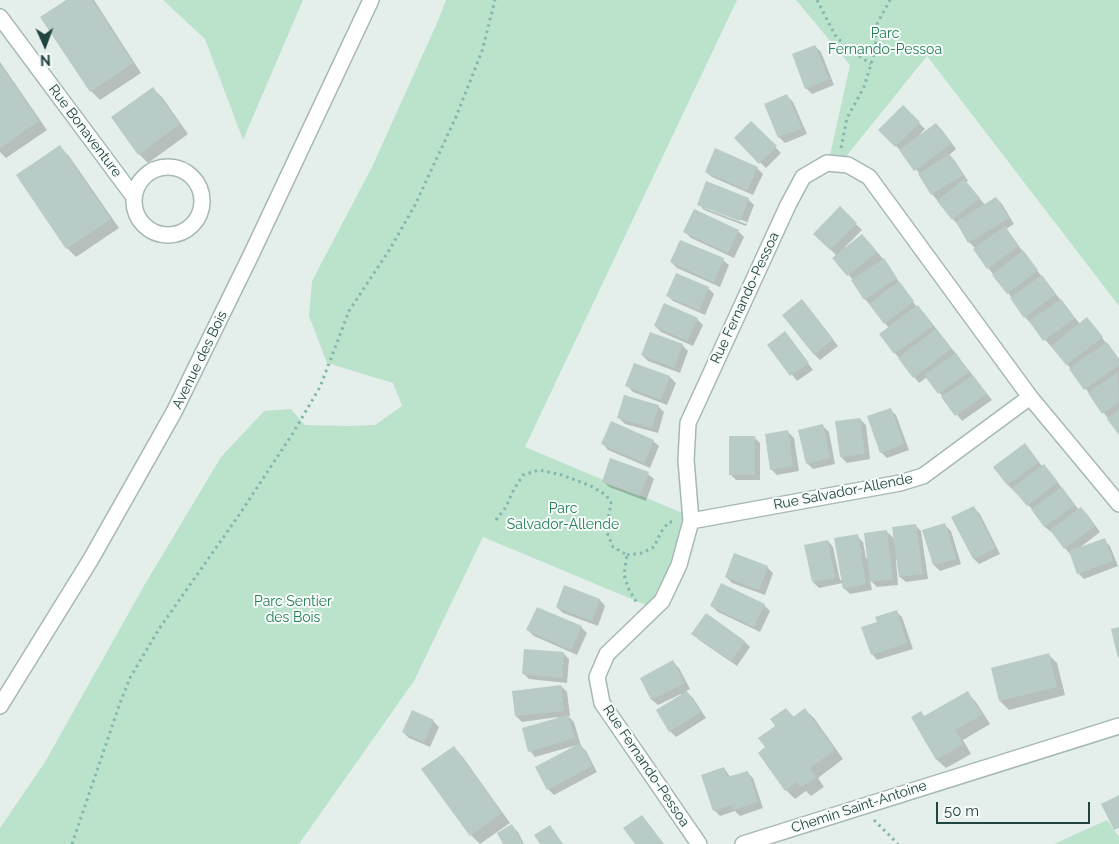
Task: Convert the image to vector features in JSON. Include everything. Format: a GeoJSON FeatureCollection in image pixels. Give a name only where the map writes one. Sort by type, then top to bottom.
{"type":"FeatureCollection","features":[{"type":"Feature","properties":{"kind":"street","name":"Avenue des Bois"},"geometry":{"type":"LineString","coordinates":[[0,706],[86,566],[174,412],[260,237],[371,0]]}},
{"type":"Feature","properties":{"kind":"street","name":"Rue Bonaventure"},"geometry":{"type":"LineString","coordinates":[[0,18],[134,197]]}},
{"type":"Feature","properties":{"kind":"street","name":"Rue Fernando-Pessoa"},"geometry":{"type":"LineString","coordinates":[[699,844],[602,703],[597,677],[607,654],[662,601],[679,565],[691,521],[686,460],[688,423],[788,205],[803,177],[827,162],[838,164]]}},
{"type":"Feature","properties":{"kind":"street"},"geometry":{"type":"LineString","coordinates":[[838,164],[848,164],[869,177],[1030,397],[1119,504]]}},
{"type":"Feature","properties":{"kind":"street"},"geometry":{"type":"LineString","coordinates":[[166,167],[178,168],[189,174],[197,182],[202,194],[202,206],[199,217],[193,226],[179,234],[164,236],[154,233],[138,219],[134,208],[134,197],[138,185],[145,176],[155,169],[166,167]]}},
{"type":"Feature","properties":{"kind":"street","name":"Rue Salvador-Allende"},"geometry":{"type":"LineString","coordinates":[[691,521],[900,483],[923,476],[1030,397]]}},
{"type":"Feature","properties":{"kind":"street","name":"Chemin Saint-Antoine"},"geometry":{"type":"LineString","coordinates":[[743,844],[1119,726]]}},
{"type":"Feature","properties":{"kind":"path"},"geometry":{"type":"LineString","coordinates":[[72,844],[130,678],[159,629],[239,515],[293,433],[316,394],[349,311],[390,249],[456,117],[482,50],[495,0]]}},
{"type":"Feature","properties":{"kind":"path"},"geometry":{"type":"LineString","coordinates":[[817,0],[835,35],[847,48],[871,64]]}},
{"type":"Feature","properties":{"kind":"path"},"geometry":{"type":"LineString","coordinates":[[838,164],[847,118],[864,87],[874,50],[877,24],[890,0]]}},
{"type":"Feature","properties":{"kind":"path"},"geometry":{"type":"LineString","coordinates":[[496,520],[506,507],[514,489],[523,476],[539,470],[591,486],[606,495],[611,503],[606,530],[613,547],[628,555],[642,553],[654,547],[661,532],[670,522],[691,521]]}},
{"type":"Feature","properties":{"kind":"path"},"geometry":{"type":"LineString","coordinates":[[628,555],[624,574],[628,588],[634,600],[648,614]]}},
{"type":"Feature","properties":{"kind":"path"},"geometry":{"type":"LineString","coordinates":[[862,806],[898,844]]}},
{"type":"Feature","properties":{"kind":"green space"},"geometry":{"type":"Polygon","coordinates":[[[163,0],[303,0],[243,140],[205,39],[163,0]]]}},
{"type":"Feature","properties":{"kind":"green space","name":"Parc Sentier des Bois"},"geometry":{"type":"Polygon","coordinates":[[[446,0],[737,0],[525,447],[687,515],[676,562],[653,608],[483,537],[414,681],[299,844],[0,844],[0,828],[45,762],[145,584],[221,457],[264,411],[291,409],[305,425],[349,426],[375,425],[402,406],[393,383],[327,363],[309,316],[312,281],[372,167],[446,0]]]}},
{"type":"Feature","properties":{"kind":"green space","name":"Parc Fernando-Pessoa"},"geometry":{"type":"Polygon","coordinates":[[[796,0],[1119,0],[1119,306],[927,56],[844,159],[830,155],[850,65],[796,0]]]}},
{"type":"Feature","properties":{"kind":"green space"},"geometry":{"type":"Polygon","coordinates":[[[1107,820],[1119,837],[1119,844],[1054,844],[1107,820]]]}},
{"type":"Feature","properties":{"kind":"building"},"geometry":{"type":"Polygon","coordinates":[[[66,0],[92,0],[133,63],[90,92],[40,17],[66,0]]]}},
{"type":"Feature","properties":{"kind":"building"},"geometry":{"type":"Polygon","coordinates":[[[815,45],[829,79],[805,89],[792,54],[815,45]]]}},
{"type":"Feature","properties":{"kind":"building"},"geometry":{"type":"Polygon","coordinates":[[[0,64],[39,121],[0,148],[0,64]]]}},
{"type":"Feature","properties":{"kind":"building"},"geometry":{"type":"Polygon","coordinates":[[[153,87],[180,124],[138,155],[111,117],[153,87]]]}},
{"type":"Feature","properties":{"kind":"building"},"geometry":{"type":"Polygon","coordinates":[[[787,94],[802,128],[778,138],[764,104],[787,94]]]}},
{"type":"Feature","properties":{"kind":"building"},"geometry":{"type":"Polygon","coordinates":[[[903,105],[920,122],[895,147],[878,130],[903,105]]]}},
{"type":"Feature","properties":{"kind":"building"},"geometry":{"type":"Polygon","coordinates":[[[751,121],[777,146],[759,164],[734,138],[751,121]]]}},
{"type":"Feature","properties":{"kind":"building"},"geometry":{"type":"Polygon","coordinates":[[[936,123],[952,143],[914,171],[899,150],[936,123]]]}},
{"type":"Feature","properties":{"kind":"building"},"geometry":{"type":"Polygon","coordinates":[[[60,145],[111,219],[66,249],[16,175],[60,145]]]}},
{"type":"Feature","properties":{"kind":"building"},"geometry":{"type":"Polygon","coordinates":[[[715,148],[758,167],[747,190],[705,172],[715,148]]]}},
{"type":"Feature","properties":{"kind":"building"},"geometry":{"type":"Polygon","coordinates":[[[950,154],[963,175],[931,195],[918,174],[950,154]]]}},
{"type":"Feature","properties":{"kind":"building"},"geometry":{"type":"Polygon","coordinates":[[[964,179],[980,198],[952,220],[937,201],[964,179]]]}},
{"type":"Feature","properties":{"kind":"building"},"geometry":{"type":"Polygon","coordinates":[[[706,181],[749,198],[740,221],[697,205],[706,181]]]}},
{"type":"Feature","properties":{"kind":"building"},"geometry":{"type":"Polygon","coordinates":[[[996,197],[1009,218],[968,243],[956,222],[996,197]]]}},
{"type":"Feature","properties":{"kind":"building"},"geometry":{"type":"Polygon","coordinates":[[[840,206],[857,223],[830,250],[813,234],[840,206]]]}},
{"type":"Feature","properties":{"kind":"building"},"geometry":{"type":"Polygon","coordinates":[[[694,209],[739,230],[728,253],[683,232],[694,209]]]}},
{"type":"Feature","properties":{"kind":"building"},"geometry":{"type":"Polygon","coordinates":[[[1005,226],[1019,246],[987,269],[973,249],[1005,226]]]}},
{"type":"Feature","properties":{"kind":"building"},"geometry":{"type":"Polygon","coordinates":[[[862,234],[877,252],[847,276],[832,258],[862,234]]]}},
{"type":"Feature","properties":{"kind":"building"},"geometry":{"type":"Polygon","coordinates":[[[680,240],[724,258],[714,282],[670,262],[680,240]]]}},
{"type":"Feature","properties":{"kind":"building"},"geometry":{"type":"Polygon","coordinates":[[[1023,250],[1038,270],[1007,294],[992,275],[1023,250]]]}},
{"type":"Feature","properties":{"kind":"building"},"geometry":{"type":"Polygon","coordinates":[[[884,258],[897,278],[864,300],[851,280],[884,258]]]}},
{"type":"Feature","properties":{"kind":"building"},"geometry":{"type":"Polygon","coordinates":[[[676,273],[709,287],[699,310],[666,296],[676,273]]]}},
{"type":"Feature","properties":{"kind":"building"},"geometry":{"type":"Polygon","coordinates":[[[1042,275],[1056,294],[1024,318],[1010,298],[1042,275]]]}},
{"type":"Feature","properties":{"kind":"building"},"geometry":{"type":"Polygon","coordinates":[[[899,281],[914,301],[884,324],[869,304],[899,281]]]}},
{"type":"Feature","properties":{"kind":"building"},"geometry":{"type":"Polygon","coordinates":[[[802,299],[833,339],[814,355],[782,315],[802,299]]]}},
{"type":"Feature","properties":{"kind":"building"},"geometry":{"type":"Polygon","coordinates":[[[1061,299],[1075,318],[1043,341],[1029,321],[1061,299]]]}},
{"type":"Feature","properties":{"kind":"building"},"geometry":{"type":"Polygon","coordinates":[[[664,303],[698,318],[687,341],[654,326],[664,303]]]}},
{"type":"Feature","properties":{"kind":"building"},"geometry":{"type":"Polygon","coordinates":[[[918,305],[933,326],[894,354],[879,334],[918,305]]]}},
{"type":"Feature","properties":{"kind":"building"},"geometry":{"type":"Polygon","coordinates":[[[1087,317],[1103,337],[1066,365],[1051,346],[1087,317]]]}},
{"type":"Feature","properties":{"kind":"building"},"geometry":{"type":"Polygon","coordinates":[[[936,329],[951,349],[913,378],[898,358],[936,329]]]}},
{"type":"Feature","properties":{"kind":"building"},"geometry":{"type":"Polygon","coordinates":[[[785,331],[809,363],[790,376],[767,345],[785,331]]]}},
{"type":"Feature","properties":{"kind":"building"},"geometry":{"type":"Polygon","coordinates":[[[650,332],[683,344],[674,368],[641,355],[650,332]]]}},
{"type":"Feature","properties":{"kind":"building"},"geometry":{"type":"Polygon","coordinates":[[[1107,342],[1119,359],[1119,365],[1084,390],[1069,369],[1107,342]]]}},
{"type":"Feature","properties":{"kind":"building"},"geometry":{"type":"Polygon","coordinates":[[[956,353],[969,372],[938,394],[924,375],[956,353]]]}},
{"type":"Feature","properties":{"kind":"building"},"geometry":{"type":"Polygon","coordinates":[[[634,363],[670,376],[661,400],[625,386],[634,363]]]}},
{"type":"Feature","properties":{"kind":"building"},"geometry":{"type":"Polygon","coordinates":[[[1118,372],[1119,402],[1102,414],[1088,393],[1118,372]]]}},
{"type":"Feature","properties":{"kind":"building"},"geometry":{"type":"Polygon","coordinates":[[[973,375],[987,394],[955,416],[941,397],[973,375]]]}},
{"type":"Feature","properties":{"kind":"building"},"geometry":{"type":"Polygon","coordinates":[[[624,395],[659,405],[652,428],[617,418],[624,395]]]}},
{"type":"Feature","properties":{"kind":"building"},"geometry":{"type":"Polygon","coordinates":[[[891,408],[904,444],[880,453],[867,416],[891,408]]]}},
{"type":"Feature","properties":{"kind":"building"},"geometry":{"type":"Polygon","coordinates":[[[1119,409],[1119,435],[1107,419],[1119,409]]]}},
{"type":"Feature","properties":{"kind":"building"},"geometry":{"type":"Polygon","coordinates":[[[860,418],[865,454],[840,457],[835,421],[860,418]]]}},
{"type":"Feature","properties":{"kind":"building"},"geometry":{"type":"Polygon","coordinates":[[[611,421],[654,440],[644,463],[601,444],[611,421]]]}},
{"type":"Feature","properties":{"kind":"building"},"geometry":{"type":"Polygon","coordinates":[[[823,424],[830,458],[806,464],[798,430],[823,424]]]}},
{"type":"Feature","properties":{"kind":"building"},"geometry":{"type":"Polygon","coordinates":[[[788,430],[793,466],[770,470],[765,434],[788,430]]]}},
{"type":"Feature","properties":{"kind":"building"},"geometry":{"type":"Polygon","coordinates":[[[729,436],[755,436],[755,475],[729,475],[729,436]]]}},
{"type":"Feature","properties":{"kind":"building"},"geometry":{"type":"Polygon","coordinates":[[[1025,443],[1039,462],[1007,485],[993,467],[1025,443]]]}},
{"type":"Feature","properties":{"kind":"building"},"geometry":{"type":"Polygon","coordinates":[[[610,458],[649,472],[640,496],[602,482],[610,458]]]}},
{"type":"Feature","properties":{"kind":"building"},"geometry":{"type":"Polygon","coordinates":[[[1044,464],[1058,482],[1027,506],[1012,488],[1044,464]]]}},
{"type":"Feature","properties":{"kind":"building"},"geometry":{"type":"Polygon","coordinates":[[[1062,487],[1075,505],[1044,527],[1031,509],[1062,487]]]}},
{"type":"Feature","properties":{"kind":"building"},"geometry":{"type":"Polygon","coordinates":[[[974,506],[995,548],[973,559],[951,517],[974,506]]]}},
{"type":"Feature","properties":{"kind":"building"},"geometry":{"type":"Polygon","coordinates":[[[1081,507],[1095,526],[1064,549],[1050,530],[1081,507]]]}},
{"type":"Feature","properties":{"kind":"building"},"geometry":{"type":"Polygon","coordinates":[[[945,523],[956,559],[933,565],[922,530],[945,523]]]}},
{"type":"Feature","properties":{"kind":"building"},"geometry":{"type":"Polygon","coordinates":[[[916,524],[923,574],[899,577],[892,527],[916,524]]]}},
{"type":"Feature","properties":{"kind":"building"},"geometry":{"type":"Polygon","coordinates":[[[887,530],[893,579],[870,582],[864,533],[887,530]]]}},
{"type":"Feature","properties":{"kind":"building"},"geometry":{"type":"Polygon","coordinates":[[[858,534],[866,584],[843,589],[834,538],[858,534]]]}},
{"type":"Feature","properties":{"kind":"building"},"geometry":{"type":"Polygon","coordinates":[[[1105,538],[1113,561],[1077,574],[1069,551],[1105,538]]]}},
{"type":"Feature","properties":{"kind":"building"},"geometry":{"type":"Polygon","coordinates":[[[828,540],[835,578],[812,582],[804,545],[828,540]]]}},
{"type":"Feature","properties":{"kind":"building"},"geometry":{"type":"Polygon","coordinates":[[[734,553],[768,566],[759,590],[725,577],[734,553]]]}},
{"type":"Feature","properties":{"kind":"building"},"geometry":{"type":"Polygon","coordinates":[[[721,583],[765,604],[754,627],[710,606],[721,583]]]}},
{"type":"Feature","properties":{"kind":"building"},"geometry":{"type":"Polygon","coordinates":[[[564,585],[600,599],[592,621],[556,607],[564,585]]]}},
{"type":"Feature","properties":{"kind":"building"},"geometry":{"type":"Polygon","coordinates":[[[537,607],[582,626],[571,650],[526,630],[537,607]]]}},
{"type":"Feature","properties":{"kind":"building"},"geometry":{"type":"Polygon","coordinates":[[[897,610],[907,643],[871,655],[861,627],[877,622],[875,617],[897,610]]]}},
{"type":"Feature","properties":{"kind":"building"},"geometry":{"type":"Polygon","coordinates":[[[706,613],[745,641],[731,661],[691,634],[706,613]]]}},
{"type":"Feature","properties":{"kind":"building"},"geometry":{"type":"Polygon","coordinates":[[[1119,627],[1119,658],[1118,658],[1111,629],[1119,627]]]}},
{"type":"Feature","properties":{"kind":"building"},"geometry":{"type":"Polygon","coordinates":[[[524,649],[564,652],[562,678],[522,674],[524,649]]]}},
{"type":"Feature","properties":{"kind":"building"},"geometry":{"type":"Polygon","coordinates":[[[1049,653],[1057,687],[999,701],[991,668],[1049,653]]]}},
{"type":"Feature","properties":{"kind":"building"},"geometry":{"type":"Polygon","coordinates":[[[673,660],[685,683],[651,700],[640,678],[673,660]]]}},
{"type":"Feature","properties":{"kind":"building"},"geometry":{"type":"Polygon","coordinates":[[[561,685],[564,711],[515,716],[512,691],[561,685]]]}},
{"type":"Feature","properties":{"kind":"building"},"geometry":{"type":"Polygon","coordinates":[[[687,691],[701,712],[669,732],[656,710],[687,691]]]}},
{"type":"Feature","properties":{"kind":"building"},"geometry":{"type":"Polygon","coordinates":[[[968,691],[982,715],[955,730],[963,744],[936,760],[911,717],[921,711],[924,716],[968,691]]]}},
{"type":"Feature","properties":{"kind":"building"},"geometry":{"type":"Polygon","coordinates":[[[786,708],[793,717],[805,708],[835,750],[810,768],[816,777],[801,787],[797,782],[785,791],[758,753],[765,747],[758,738],[775,726],[770,719],[786,708]]]}},
{"type":"Feature","properties":{"kind":"building"},"geometry":{"type":"Polygon","coordinates":[[[412,710],[434,720],[424,742],[402,732],[412,710]]]}},
{"type":"Feature","properties":{"kind":"building"},"geometry":{"type":"Polygon","coordinates":[[[568,715],[575,738],[528,752],[522,728],[568,715]]]}},
{"type":"Feature","properties":{"kind":"building"},"geometry":{"type":"Polygon","coordinates":[[[580,743],[592,766],[547,790],[535,767],[580,743]]]}},
{"type":"Feature","properties":{"kind":"building"},"geometry":{"type":"Polygon","coordinates":[[[454,746],[502,813],[470,836],[421,769],[454,746]]]}},
{"type":"Feature","properties":{"kind":"building"},"geometry":{"type":"Polygon","coordinates":[[[724,767],[727,777],[748,771],[758,802],[733,810],[731,805],[713,811],[701,775],[724,767]]]}},
{"type":"Feature","properties":{"kind":"building"},"geometry":{"type":"Polygon","coordinates":[[[1119,795],[1119,828],[1114,830],[1101,804],[1119,795]]]}},
{"type":"Feature","properties":{"kind":"building"},"geometry":{"type":"Polygon","coordinates":[[[642,815],[664,844],[635,844],[623,828],[642,815]]]}},
{"type":"Feature","properties":{"kind":"building"},"geometry":{"type":"Polygon","coordinates":[[[512,824],[523,844],[503,844],[497,833],[512,824]]]}},
{"type":"Feature","properties":{"kind":"building"},"geometry":{"type":"Polygon","coordinates":[[[550,825],[563,844],[540,844],[534,835],[550,825]]]}},
{"type":"Feature","properties":{"kind":"park label","name":"Parc Salvador-Allende"},"geometry":{"type":"Point","coordinates":[563,518]}}]}
